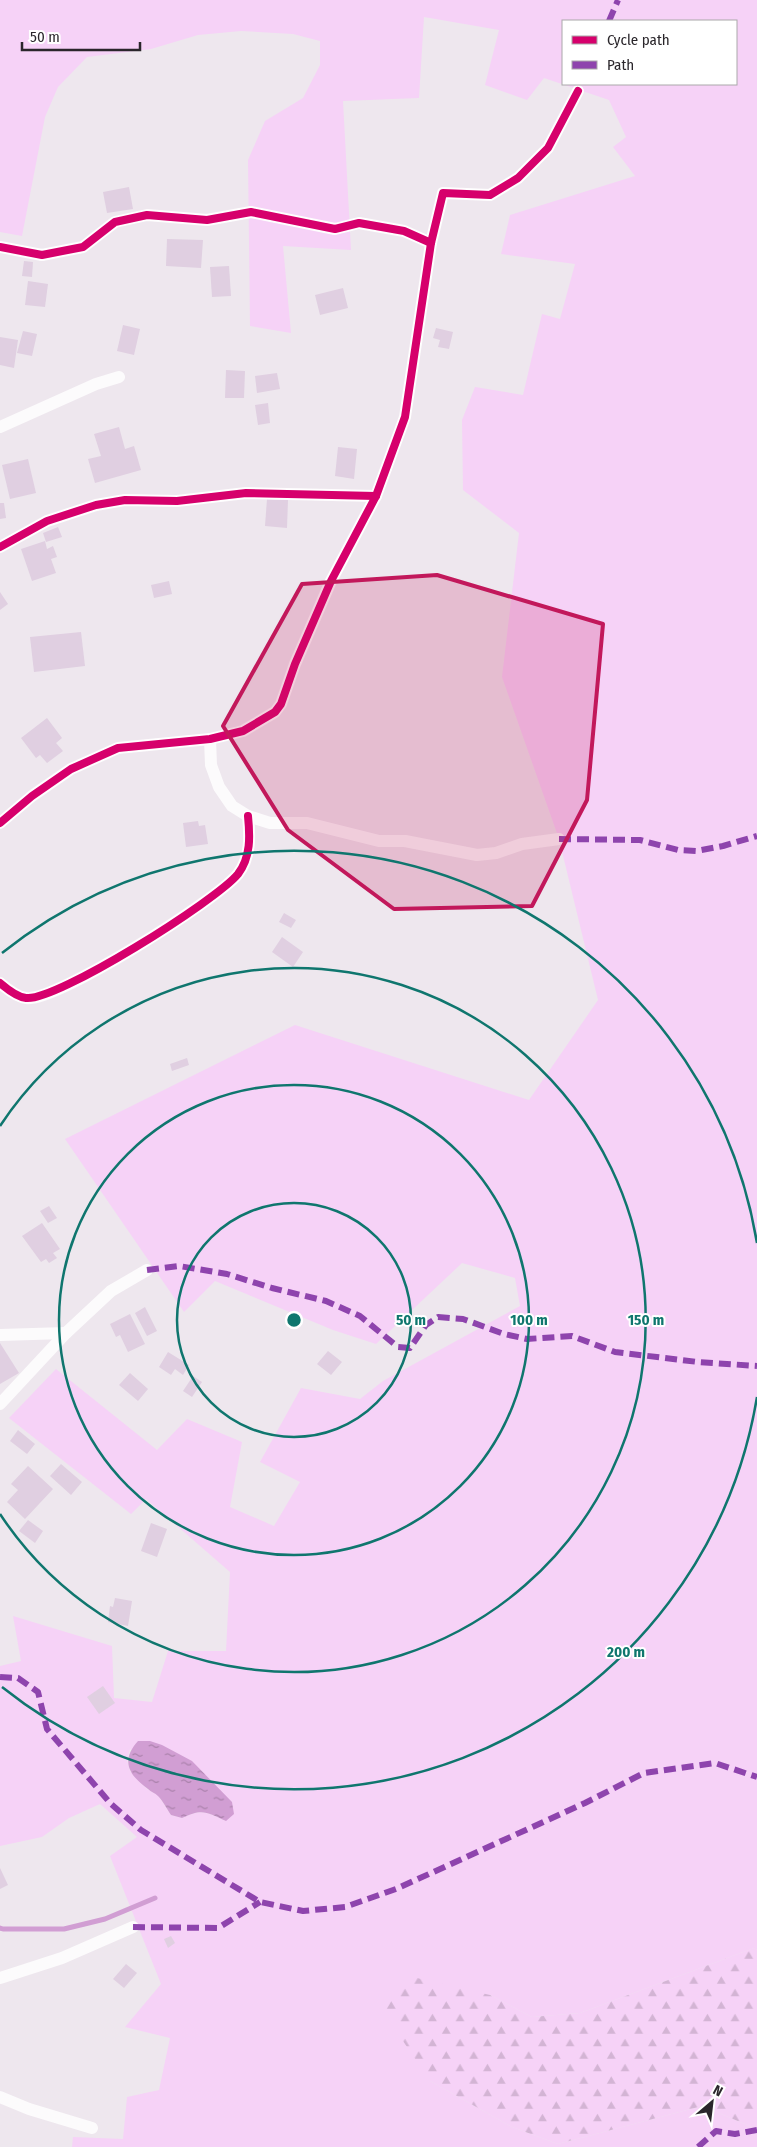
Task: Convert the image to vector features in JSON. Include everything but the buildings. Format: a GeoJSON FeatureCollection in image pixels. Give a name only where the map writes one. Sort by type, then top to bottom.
{"type":"FeatureCollection","features":[{"type":"Feature","properties":{"kind":"street"},"geometry":{"type":"LineString","coordinates":[[0,823],[32,796],[71,769],[118,748],[210,739],[243,731],[275,712],[281,704],[295,664],[331,581],[376,496],[405,417],[431,243],[443,193],[490,195],[518,178],[548,148],[578,91]]}},
{"type":"Feature","properties":{"kind":"street"},"geometry":{"type":"LineString","coordinates":[[0,247],[42,255],[84,247],[115,222],[147,215],[207,220],[252,212],[336,229],[358,223],[404,231],[431,243]]}},
{"type":"Feature","properties":{"kind":"street"},"geometry":{"type":"LineString","coordinates":[[0,427],[96,384],[119,377]]}},
{"type":"Feature","properties":{"kind":"street"},"geometry":{"type":"LineString","coordinates":[[0,547],[47,521],[96,505],[124,500],[176,501],[246,494],[376,496]]}},
{"type":"Feature","properties":{"kind":"street"},"geometry":{"type":"LineString","coordinates":[[210,739],[211,765],[219,787],[232,806],[248,816],[270,823],[307,823],[379,841],[405,841],[477,855],[496,853],[522,844],[559,839]]}},
{"type":"Feature","properties":{"kind":"street"},"geometry":{"type":"LineString","coordinates":[[0,983],[10,992],[27,998],[46,994],[75,982],[194,911],[237,875],[246,860],[250,838],[248,816]]}},
{"type":"Feature","properties":{"kind":"street"},"geometry":{"type":"LineString","coordinates":[[0,1404],[66,1333],[111,1291],[147,1270]]}},
{"type":"Feature","properties":{"kind":"street"},"geometry":{"type":"LineString","coordinates":[[0,1335],[66,1333]]}},
{"type":"Feature","properties":{"kind":"street"},"geometry":{"type":"LineString","coordinates":[[0,1978],[62,1958],[134,1927]]}},
{"type":"Feature","properties":{"kind":"street"},"geometry":{"type":"LineString","coordinates":[[0,2097],[29,2109],[92,2128]]}},
{"type":"Feature","properties":{"kind":"highlighted area"},"geometry":{"type":"Polygon","coordinates":[[[437,575],[603,624],[587,800],[532,906],[394,909],[288,830],[223,726],[302,584],[437,575]]]}},
{"type":"Feature","properties":{"kind":"green space"},"geometry":{"type":"Polygon","coordinates":[[[0,0],[757,0],[757,1950],[754,1948],[580,2013],[532,2017],[490,1995],[430,2081],[512,2127],[558,2144],[702,2106],[757,2129],[757,2147],[72,2147],[73,2137],[123,2139],[127,2097],[159,2090],[170,2038],[125,2027],[161,1984],[110,1856],[137,1837],[100,1804],[69,1818],[42,1837],[0,1846],[0,1666],[21,1661],[13,1616],[112,1646],[114,1698],[152,1702],[168,1651],[226,1651],[230,1572],[146,1499],[131,1514],[9,1418],[56,1369],[157,1450],[187,1419],[242,1442],[230,1507],[274,1526],[300,1482],[260,1462],[301,1388],[360,1399],[383,1381],[520,1306],[515,1278],[462,1263],[376,1344],[333,1330],[215,1281],[184,1312],[65,1139],[295,1025],[529,1100],[598,1000],[559,839],[502,677],[519,533],[463,490],[462,420],[475,387],[523,395],[542,314],[560,319],[575,264],[501,254],[510,215],[635,176],[613,147],[626,137],[609,100],[565,85],[737,85],[737,20],[562,20],[562,84],[544,78],[527,100],[485,85],[499,30],[424,17],[419,98],[343,101],[351,250],[283,246],[291,333],[250,326],[248,160],[265,121],[303,98],[320,65],[320,41],[293,34],[241,31],[198,35],[151,49],[87,57],[58,87],[45,117],[22,236],[0,232],[0,0]],[[130,1749],[127,1760],[130,1771],[147,1789],[158,1795],[171,1815],[182,1818],[204,1812],[226,1821],[130,1749]]]}},
{"type":"Feature","properties":{"kind":"green space"},"geometry":{"type":"Polygon","coordinates":[[[754,1948],[757,1950],[757,2129],[702,2106],[558,2144],[512,2127],[430,2081],[378,2004],[417,1978],[490,1995],[532,2017],[580,2013],[754,1948]]]}},
{"type":"Feature","properties":{"kind":"water"},"geometry":{"type":"Polygon","coordinates":[[[138,1741],[150,1741],[162,1745],[192,1761],[232,1802],[234,1814],[226,1821],[204,1812],[182,1818],[171,1815],[160,1798],[141,1784],[129,1767],[129,1755],[138,1741]]]}},
{"type":"Feature","properties":{"kind":"waterway"},"geometry":{"type":"LineString","coordinates":[[0,1928],[64,1929],[105,1919],[155,1898]]}},
{"type":"Feature","properties":{"kind":"marked path"},"geometry":{"type":"LineString","coordinates":[[609,20],[618,0]]}},
{"type":"Feature","properties":{"kind":"marked path"},"geometry":{"type":"LineString","coordinates":[[559,839],[640,840],[678,850],[696,851],[723,846],[757,836]]}},
{"type":"Feature","properties":{"kind":"marked path"},"geometry":{"type":"LineString","coordinates":[[147,1270],[179,1266],[227,1274],[272,1288],[326,1301],[360,1316],[398,1347],[410,1348],[426,1325],[438,1317],[463,1319],[504,1334],[527,1339],[572,1336],[615,1352],[698,1362],[757,1366]]}},
{"type":"Feature","properties":{"kind":"marked path"},"geometry":{"type":"LineString","coordinates":[[0,1677],[18,1678],[38,1692],[47,1729],[111,1804],[141,1830],[260,1902],[303,1911],[345,1907],[396,1889],[585,1803],[644,1773],[715,1763],[757,1777]]}},
{"type":"Feature","properties":{"kind":"marked path"},"geometry":{"type":"LineString","coordinates":[[133,1927],[218,1928],[260,1902]]}},
{"type":"Feature","properties":{"kind":"marked path"},"geometry":{"type":"LineString","coordinates":[[698,2147],[716,2131],[735,2134],[757,2130]]}},
{"type":"Feature","properties":{"kind":"cycle path"},"geometry":{"type":"LineString","coordinates":[[0,823],[32,796],[71,769],[118,748],[210,739],[243,731],[275,712],[281,704],[295,664],[331,581],[376,496],[405,417],[431,243],[443,193],[490,195],[518,178],[548,148],[578,91]]}},
{"type":"Feature","properties":{"kind":"cycle path"},"geometry":{"type":"LineString","coordinates":[[0,247],[42,255],[83,247],[115,222],[147,215],[207,220],[251,212],[335,229],[359,223],[404,231],[431,243]]}},
{"type":"Feature","properties":{"kind":"cycle path"},"geometry":{"type":"LineString","coordinates":[[0,547],[47,521],[96,505],[125,500],[177,501],[246,493],[376,496]]}},
{"type":"Feature","properties":{"kind":"cycle path"},"geometry":{"type":"LineString","coordinates":[[0,983],[12,992],[26,998],[43,995],[101,967],[170,926],[224,887],[238,874],[247,853],[249,839],[248,816]]}}]}
